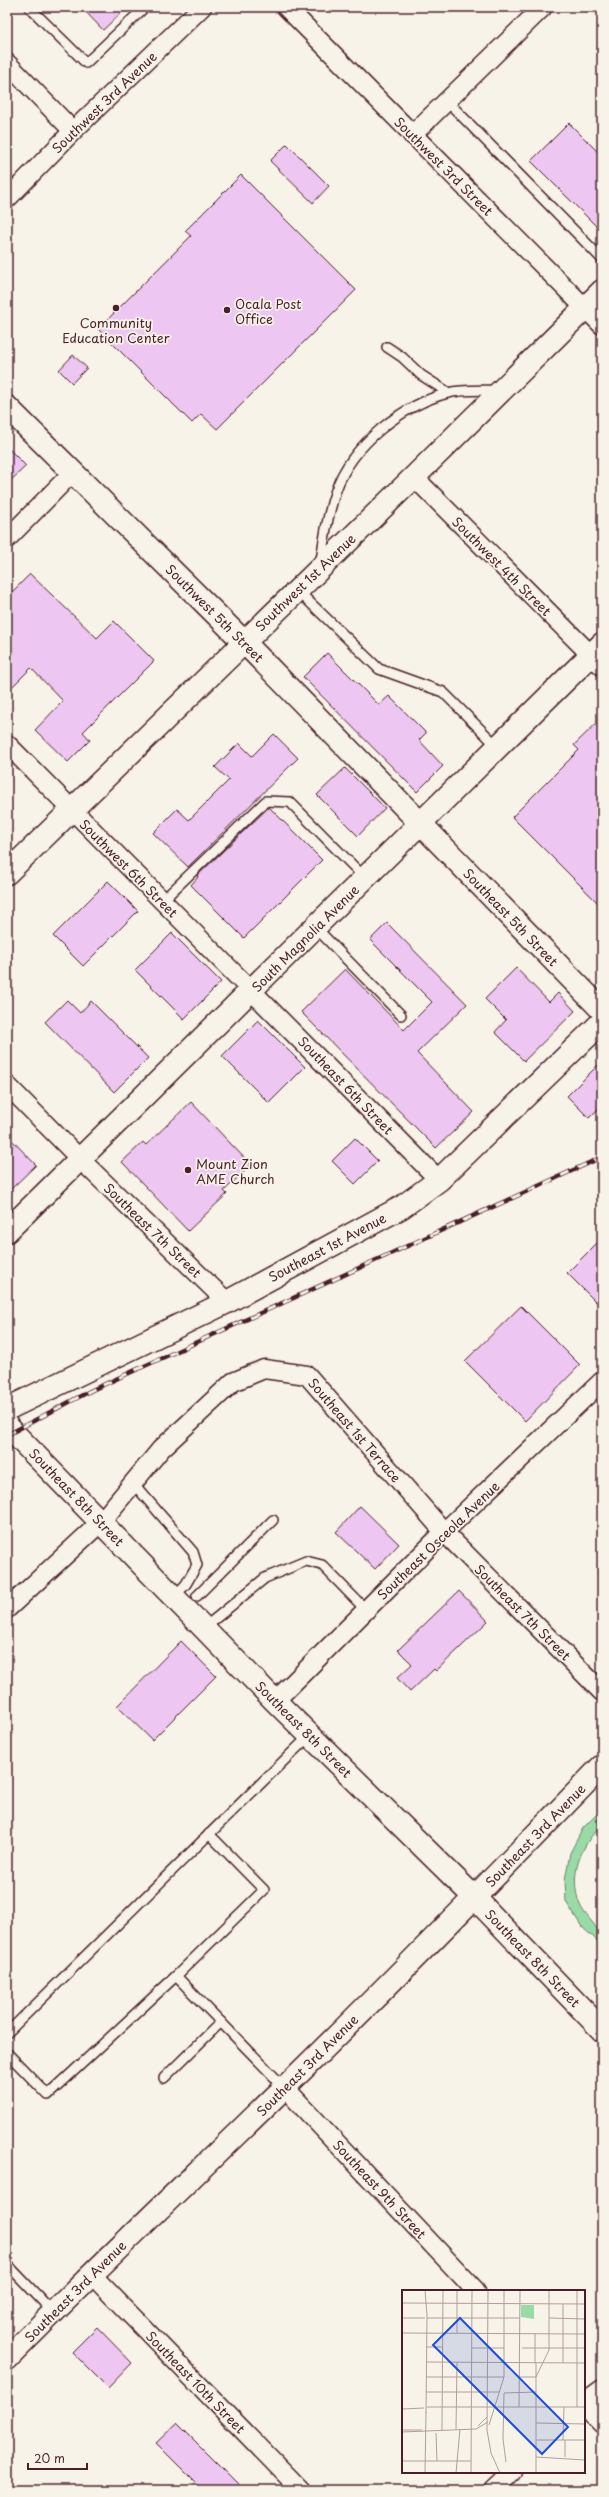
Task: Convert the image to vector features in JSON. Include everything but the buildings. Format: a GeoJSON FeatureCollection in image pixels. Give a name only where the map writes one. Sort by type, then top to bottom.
{"type":"FeatureCollection","features":[{"type":"Feature","properties":{"kind":"street","name":"Southwest 3rd Avenue"},"geometry":{"type":"LineString","coordinates":[[7,199],[73,131],[202,7]]}},
{"type":"Feature","properties":{"kind":"street","name":"Southwest 3rd Street"},"geometry":{"type":"LineString","coordinates":[[286,7],[602,325]]}},
{"type":"Feature","properties":{"kind":"street"},"geometry":{"type":"LineString","coordinates":[[412,135],[543,7]]}},
{"type":"Feature","properties":{"kind":"street"},"geometry":{"type":"LineString","coordinates":[[7,65],[73,131]]}},
{"type":"Feature","properties":{"kind":"street","name":"Southwest 1st Avenue"},"geometry":{"type":"LineString","coordinates":[[7,873],[321,568],[602,291]]}},
{"type":"Feature","properties":{"kind":"street","name":"Southwest 5th Street"},"geometry":{"type":"LineString","coordinates":[[7,407],[244,642],[420,823]]}},
{"type":"Feature","properties":{"kind":"street"},"geometry":{"type":"LineString","coordinates":[[7,538],[72,473]]}},
{"type":"Feature","properties":{"kind":"street","name":"Southwest 4th Street"},"geometry":{"type":"LineString","coordinates":[[414,477],[598,655]]}},
{"type":"Feature","properties":{"kind":"street","name":"South Magnolia Avenue"},"geometry":{"type":"LineString","coordinates":[[7,1231],[420,823],[498,747],[598,655]]}},
{"type":"Feature","properties":{"kind":"street","name":"Southwest 6th Street"},"geometry":{"type":"LineString","coordinates":[[7,744],[72,811],[252,990]]}},
{"type":"Feature","properties":{"kind":"street","name":"Southeast 5th Street"},"geometry":{"type":"LineString","coordinates":[[420,823],[602,1010]]}},
{"type":"Feature","properties":{"kind":"street","name":"Southeast 6th Street"},"geometry":{"type":"LineString","coordinates":[[252,990],[439,1180]]}},
{"type":"Feature","properties":{"kind":"street","name":"Southeast 1st Avenue"},"geometry":{"type":"LineString","coordinates":[[7,1409],[227,1302],[402,1207],[439,1180],[602,1022]]}},
{"type":"Feature","properties":{"kind":"street","name":"Southeast 7th Street"},"geometry":{"type":"LineString","coordinates":[[7,1086],[227,1302]]}},
{"type":"Feature","properties":{"kind":"street","name":"Southeast 1st Terrace"},"geometry":{"type":"LineString","coordinates":[[7,1609],[101,1522],[161,1449],[233,1382],[264,1369],[307,1375],[444,1532]]}},
{"type":"Feature","properties":{"kind":"street","name":"Southeast Osceola Avenue"},"geometry":{"type":"LineString","coordinates":[[275,1701],[444,1532],[602,1381]]}},
{"type":"Feature","properties":{"kind":"street","name":"Southeast 8th Street"},"geometry":{"type":"LineString","coordinates":[[7,1426],[275,1701],[475,1898],[602,2030]]}},
{"type":"Feature","properties":{"kind":"street","name":"Southeast 7th Street"},"geometry":{"type":"LineString","coordinates":[[444,1532],[602,1692]]}},
{"type":"Feature","properties":{"kind":"street","name":"Southeast 3rd Avenue"},"geometry":{"type":"LineString","coordinates":[[7,2359],[91,2274],[285,2088],[475,1898],[602,1766]]}},
{"type":"Feature","properties":{"kind":"street","name":"Southeast 9th Street"},"geometry":{"type":"LineString","coordinates":[[285,2088],[475,2290]]}},
{"type":"Feature","properties":{"kind":"street","name":"Southeast 10th Street"},"geometry":{"type":"LineString","coordinates":[[91,2274],[301,2490]]}},
{"type":"Feature","properties":{"kind":"street"},"geometry":{"type":"LineString","coordinates":[[585,2401],[602,2388]]}},
{"type":"Feature","properties":{"kind":"street"},"geometry":{"type":"LineString","coordinates":[[585,2407],[602,2424]]}},
{"type":"Feature","properties":{"kind":"street"},"geometry":{"type":"LineString","coordinates":[[493,2490],[511,2473]]}},
{"type":"Feature","properties":{"kind":"lane"},"geometry":{"type":"LineString","coordinates":[[29,7],[86,63],[145,7]]}},
{"type":"Feature","properties":{"kind":"lane"},"geometry":{"type":"LineString","coordinates":[[447,101],[602,260]]}},
{"type":"Feature","properties":{"kind":"lane"},"geometry":{"type":"LineString","coordinates":[[387,348],[402,357],[421,375],[449,393]]}},
{"type":"Feature","properties":{"kind":"lane"},"geometry":{"type":"LineString","coordinates":[[321,568],[325,532],[337,488],[351,463],[374,435],[405,410],[449,393],[502,390]]}},
{"type":"Feature","properties":{"kind":"lane"},"geometry":{"type":"LineString","coordinates":[[297,590],[379,669],[442,692],[498,747]]}},
{"type":"Feature","properties":{"kind":"lane"},"geometry":{"type":"LineString","coordinates":[[162,901],[266,801],[290,802],[365,878]]}},
{"type":"Feature","properties":{"kind":"lane"},"geometry":{"type":"LineString","coordinates":[[315,927],[402,1015]]}},
{"type":"Feature","properties":{"kind":"lane"},"geometry":{"type":"LineString","coordinates":[[133,1483],[194,1552],[197,1565],[186,1584],[174,1597]]}},
{"type":"Feature","properties":{"kind":"lane"},"geometry":{"type":"LineString","coordinates":[[197,1596],[273,1520]]}},
{"type":"Feature","properties":{"kind":"lane"},"geometry":{"type":"LineString","coordinates":[[204,1628],[265,1578],[306,1561],[322,1565],[366,1610]]}},
{"type":"Feature","properties":{"kind":"lane"},"geometry":{"type":"LineString","coordinates":[[7,2033],[310,1735]]}},
{"type":"Feature","properties":{"kind":"lane"},"geometry":{"type":"LineString","coordinates":[[7,2053],[48,2095],[176,1976],[264,1890],[209,1834]]}},
{"type":"Feature","properties":{"kind":"lane"},"geometry":{"type":"LineString","coordinates":[[176,1976],[285,2088]]}},
{"type":"Feature","properties":{"kind":"lane"},"geometry":{"type":"LineString","coordinates":[[164,2078],[221,2022]]}},
{"type":"Feature","properties":{"kind":"lane"},"geometry":{"type":"LineString","coordinates":[[7,2264],[53,2312]]}},
{"type":"Feature","properties":{"kind":"green space"},"geometry":{"type":"Polygon","coordinates":[[[602,1809],[602,1824],[588,1841],[583,1851],[576,1872],[575,1883],[580,1905],[598,1930],[602,1932],[602,1945],[582,1927],[566,1902],[565,1880],[570,1853],[583,1828],[602,1809]]]}},
{"type":"Feature","properties":{"kind":"railway"},"geometry":{"type":"LineString","coordinates":[[7,1435],[92,1390],[602,1157]]}},
{"type":"Feature","properties":{"kind":"place","name":"Community Education Center"},"geometry":{"type":"Point","coordinates":[116,308]}},
{"type":"Feature","properties":{"kind":"place","name":"Ocala Post Office"},"geometry":{"type":"Point","coordinates":[227,310]}},
{"type":"Feature","properties":{"kind":"place","name":"Mount Zion AME Church"},"geometry":{"type":"Point","coordinates":[188,1170]}}]}
